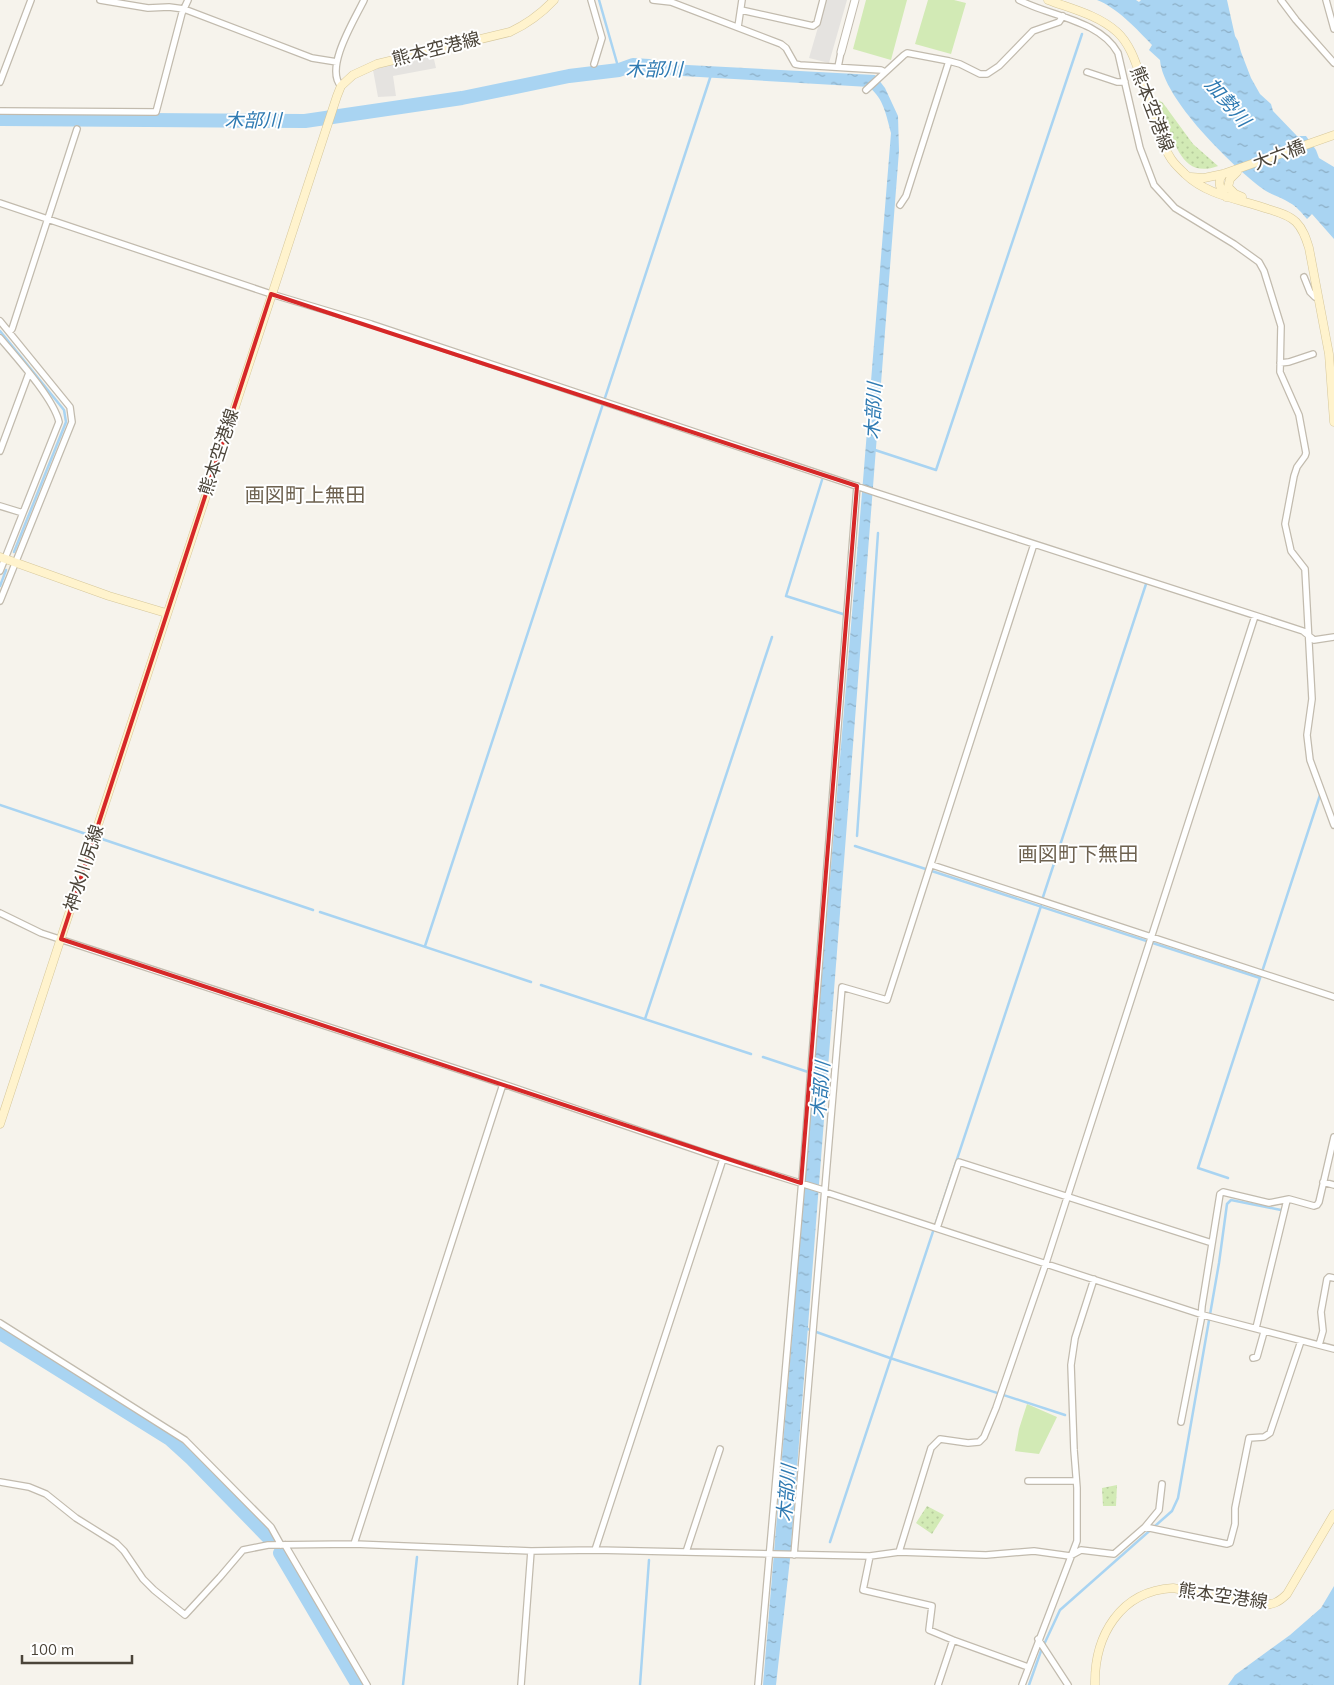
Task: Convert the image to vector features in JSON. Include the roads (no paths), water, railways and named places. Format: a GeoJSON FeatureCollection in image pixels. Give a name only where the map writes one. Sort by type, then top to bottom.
{"type":"FeatureCollection","features":[{"type":"Feature","properties":{"kind":"main road","name":"熊本空港線"},"geometry":{"type":"LineString","coordinates":[[166,613],[331,111],[342,86],[353,75],[377,64],[510,32],[542,12],[554,0]]}},
{"type":"Feature","properties":{"kind":"main road","name":"熊本空港線"},"geometry":{"type":"LineString","coordinates":[[1048,0],[1098,19],[1119,34],[1135,62],[1170,158],[1187,176],[1207,189],[1227,197],[1262,206],[1295,220],[1305,235],[1318,297],[1328,354],[1334,422]]}},
{"type":"Feature","properties":{"kind":"main road","name":"大六橋"},"geometry":{"type":"LineString","coordinates":[[1187,176],[1198,178],[1226,177],[1270,158],[1334,135]]}},
{"type":"Feature","properties":{"kind":"main road"},"geometry":{"type":"LineString","coordinates":[[1227,197],[1219,185],[1220,180],[1226,177],[1228,187],[1235,194],[1262,206]]}},
{"type":"Feature","properties":{"kind":"main road"},"geometry":{"type":"LineString","coordinates":[[3,558],[109,596],[166,613]]}},
{"type":"Feature","properties":{"kind":"main road","name":"神水川尻線"},"geometry":{"type":"LineString","coordinates":[[0,1124],[3,1106],[61,939],[166,613]]}},
{"type":"Feature","properties":{"kind":"main road","name":"熊本空港線"},"geometry":{"type":"LineString","coordinates":[[1095,1685],[1094,1668],[1099,1650],[1108,1630],[1121,1609],[1135,1598],[1153,1591],[1173,1588],[1262,1605],[1273,1604],[1287,1594],[1334,1514]]}},
{"type":"Feature","properties":{"kind":"street"},"geometry":{"type":"LineString","coordinates":[[0,82],[31,0]]}},
{"type":"Feature","properties":{"kind":"street"},"geometry":{"type":"LineString","coordinates":[[100,0],[148,8],[169,7],[184,9],[312,58],[337,62]]}},
{"type":"Feature","properties":{"kind":"street"},"geometry":{"type":"LineString","coordinates":[[0,111],[156,112],[188,0]]}},
{"type":"Feature","properties":{"kind":"street"},"geometry":{"type":"LineString","coordinates":[[342,86],[337,81],[337,62],[364,0]]}},
{"type":"Feature","properties":{"kind":"street"},"geometry":{"type":"LineString","coordinates":[[591,0],[602,38],[594,64]]}},
{"type":"Feature","properties":{"kind":"street"},"geometry":{"type":"LineString","coordinates":[[653,0],[672,2],[784,45],[795,64],[882,70],[885,72]]}},
{"type":"Feature","properties":{"kind":"street"},"geometry":{"type":"LineString","coordinates":[[738,27],[742,0]]}},
{"type":"Feature","properties":{"kind":"street"},"geometry":{"type":"LineString","coordinates":[[741,10],[813,26],[817,23],[823,0]]}},
{"type":"Feature","properties":{"kind":"street"},"geometry":{"type":"LineString","coordinates":[[838,67],[855,0]]}},
{"type":"Feature","properties":{"kind":"street"},"geometry":{"type":"LineString","coordinates":[[1019,0],[1087,27],[1114,46],[1118,53],[1140,148],[1154,185],[1176,208],[1234,244],[1258,262],[1264,271],[1282,326],[1280,372],[1299,415],[1306,453],[1297,467],[1294,476],[1285,524],[1291,551],[1305,568],[1312,700],[1307,735],[1310,760],[1334,825]]}},
{"type":"Feature","properties":{"kind":"street"},"geometry":{"type":"LineString","coordinates":[[1282,0],[1296,20],[1334,63]]}},
{"type":"Feature","properties":{"kind":"street"},"geometry":{"type":"LineString","coordinates":[[1326,0],[1334,29]]}},
{"type":"Feature","properties":{"kind":"street"},"geometry":{"type":"LineString","coordinates":[[866,90],[907,53],[960,64],[980,74],[993,71],[1033,31],[1059,22],[1063,16]]}},
{"type":"Feature","properties":{"kind":"street"},"geometry":{"type":"LineString","coordinates":[[900,204],[906,196],[949,61]]}},
{"type":"Feature","properties":{"kind":"street"},"geometry":{"type":"LineString","coordinates":[[1087,72],[1117,82],[1125,82]]}},
{"type":"Feature","properties":{"kind":"street"},"geometry":{"type":"LineString","coordinates":[[9,332],[12,328],[77,129]]}},
{"type":"Feature","properties":{"kind":"street"},"geometry":{"type":"LineString","coordinates":[[0,203],[271,294],[371,324],[859,487],[1302,631],[1314,640],[1334,637]]}},
{"type":"Feature","properties":{"kind":"street"},"geometry":{"type":"LineString","coordinates":[[1304,277],[1310,292],[1315,297],[1318,297]]}},
{"type":"Feature","properties":{"kind":"street"},"geometry":{"type":"LineString","coordinates":[[0,321],[70,407],[72,422],[0,601]]}},
{"type":"Feature","properties":{"kind":"street"},"geometry":{"type":"LineString","coordinates":[[0,338],[29,373],[57,412],[59,422],[3,558],[0,572]]}},
{"type":"Feature","properties":{"kind":"street"},"geometry":{"type":"LineString","coordinates":[[1280,363],[1313,354]]}},
{"type":"Feature","properties":{"kind":"street"},"geometry":{"type":"LineString","coordinates":[[0,451],[29,373]]}},
{"type":"Feature","properties":{"kind":"street"},"geometry":{"type":"LineString","coordinates":[[758,1685],[859,487]]}},
{"type":"Feature","properties":{"kind":"street"},"geometry":{"type":"LineString","coordinates":[[0,506],[23,513]]}},
{"type":"Feature","properties":{"kind":"street"},"geometry":{"type":"LineString","coordinates":[[794,1554],[842,987],[887,1000],[1034,544]]}},
{"type":"Feature","properties":{"kind":"street"},"geometry":{"type":"LineString","coordinates":[[899,1552],[932,1448],[940,1439],[968,1443],[979,1442],[984,1437],[1001,1393],[1046,1263],[1255,616]]}},
{"type":"Feature","properties":{"kind":"street"},"geometry":{"type":"LineString","coordinates":[[932,865],[1334,997]]}},
{"type":"Feature","properties":{"kind":"street"},"geometry":{"type":"LineString","coordinates":[[0,913],[40,932],[503,1084],[723,1159],[1212,1318],[1334,1350]]}},
{"type":"Feature","properties":{"kind":"street"},"geometry":{"type":"LineString","coordinates":[[354,1544],[503,1084]]}},
{"type":"Feature","properties":{"kind":"street"},"geometry":{"type":"LineString","coordinates":[[1181,1422],[1203,1315],[1202,1306],[1220,1194],[1223,1192],[1269,1203],[1287,1200],[1317,1205],[1334,1137]]}},
{"type":"Feature","properties":{"kind":"street"},"geometry":{"type":"LineString","coordinates":[[595,1550],[723,1159]]}},
{"type":"Feature","properties":{"kind":"street"},"geometry":{"type":"LineString","coordinates":[[936,1228],[959,1162],[1212,1244]]}},
{"type":"Feature","properties":{"kind":"street"},"geometry":{"type":"LineString","coordinates":[[1324,1182],[1334,1185]]}},
{"type":"Feature","properties":{"kind":"street"},"geometry":{"type":"LineString","coordinates":[[1256,1328],[1287,1200]]}},
{"type":"Feature","properties":{"kind":"street"},"geometry":{"type":"LineString","coordinates":[[1319,1345],[1323,1332],[1321,1307],[1327,1279],[1329,1277],[1334,1278]]}},
{"type":"Feature","properties":{"kind":"street"},"geometry":{"type":"LineString","coordinates":[[1022,1685],[1077,1541],[1071,1365],[1075,1338],[1094,1279]]}},
{"type":"Feature","properties":{"kind":"street"},"geometry":{"type":"LineString","coordinates":[[0,1323],[185,1440],[271,1527],[367,1685]]}},
{"type":"Feature","properties":{"kind":"street"},"geometry":{"type":"LineString","coordinates":[[1253,1358],[1257,1356],[1264,1332]]}},
{"type":"Feature","properties":{"kind":"street"},"geometry":{"type":"LineString","coordinates":[[1147,1527],[1227,1544],[1230,1542],[1235,1524],[1235,1508],[1249,1438],[1264,1437],[1270,1433],[1301,1341]]}},
{"type":"Feature","properties":{"kind":"street"},"geometry":{"type":"LineString","coordinates":[[686,1552],[720,1449]]}},
{"type":"Feature","properties":{"kind":"street"},"geometry":{"type":"LineString","coordinates":[[1028,1481],[1076,1481]]}},
{"type":"Feature","properties":{"kind":"street"},"geometry":{"type":"LineString","coordinates":[[0,1482],[29,1487],[46,1494],[76,1518],[116,1543],[124,1550],[148,1585],[185,1615],[243,1550],[261,1546],[354,1544],[531,1551],[595,1550],[870,1556],[899,1552],[986,1555],[1034,1551],[1070,1556],[1081,1550],[1114,1554],[1147,1527],[1159,1510],[1162,1484]]}},
{"type":"Feature","properties":{"kind":"street"},"geometry":{"type":"LineString","coordinates":[[521,1685],[531,1551]]}},
{"type":"Feature","properties":{"kind":"street"},"geometry":{"type":"LineString","coordinates":[[870,1556],[864,1590],[932,1606],[929,1630],[1028,1667]]}},
{"type":"Feature","properties":{"kind":"street"},"geometry":{"type":"LineString","coordinates":[[1038,1639],[1068,1685]]}},
{"type":"Feature","properties":{"kind":"street"},"geometry":{"type":"LineString","coordinates":[[938,1685],[953,1640]]}},
{"type":"Feature","properties":{"kind":"water","name":"加勢川"},"geometry":{"type":"Polygon","coordinates":[[[1097,0],[1136,0],[1139,2],[1141,0],[1227,0],[1235,36],[1251,78],[1260,94],[1271,104],[1273,111],[1297,136],[1306,136],[1319,158],[1334,167],[1334,239],[1312,214],[1307,219],[1292,204],[1263,189],[1234,165],[1201,130],[1173,93],[1164,76],[1160,60],[1149,50],[1152,45],[1119,13],[1097,0]]]}},
{"type":"Feature","properties":{"kind":"water"},"geometry":{"type":"Polygon","coordinates":[[[630,62],[875,75],[885,88],[898,116],[899,151],[790,1559],[776,1685],[763,1685],[891,133],[881,102],[869,87],[631,73],[630,62]]]}},
{"type":"Feature","properties":{"kind":"water"},"geometry":{"type":"Polygon","coordinates":[[[1334,1586],[1334,1685],[1228,1685],[1235,1675],[1290,1635],[1321,1608],[1334,1586]]]}},
{"type":"Feature","properties":{"kind":"waterway"},"geometry":{"type":"LineString","coordinates":[[599,0],[619,70]]}},
{"type":"Feature","properties":{"kind":"waterway"},"geometry":{"type":"LineString","coordinates":[[875,450],[936,470],[1082,34]]}},
{"type":"Feature","properties":{"kind":"waterway","name":"木部川"},"geometry":{"type":"LineString","coordinates":[[0,119],[305,121],[462,98],[569,76],[619,70],[633,65],[649,66]]}},
{"type":"Feature","properties":{"kind":"waterway"},"geometry":{"type":"LineString","coordinates":[[425,946],[711,75]]}},
{"type":"Feature","properties":{"kind":"waterway"},"geometry":{"type":"LineString","coordinates":[[0,331],[64,410],[66,422],[14,552]]}},
{"type":"Feature","properties":{"kind":"waterway"},"geometry":{"type":"LineString","coordinates":[[822,480],[786,596],[846,615]]}},
{"type":"Feature","properties":{"kind":"waterway"},"geometry":{"type":"LineString","coordinates":[[857,836],[878,533]]}},
{"type":"Feature","properties":{"kind":"waterway"},"geometry":{"type":"LineString","coordinates":[[0,586],[6,570]]}},
{"type":"Feature","properties":{"kind":"waterway"},"geometry":{"type":"LineString","coordinates":[[1043,897],[1146,584]]}},
{"type":"Feature","properties":{"kind":"waterway"},"geometry":{"type":"LineString","coordinates":[[645,1019],[772,637]]}},
{"type":"Feature","properties":{"kind":"waterway"},"geometry":{"type":"LineString","coordinates":[[1260,978],[1320,795]]}},
{"type":"Feature","properties":{"kind":"waterway"},"geometry":{"type":"LineString","coordinates":[[0,805],[89,835]]}},
{"type":"Feature","properties":{"kind":"waterway"},"geometry":{"type":"LineString","coordinates":[[99,838],[313,910]]}},
{"type":"Feature","properties":{"kind":"waterway"},"geometry":{"type":"LineString","coordinates":[[855,846],[1260,978],[1198,1168],[1228,1178]]}},
{"type":"Feature","properties":{"kind":"waterway"},"geometry":{"type":"LineString","coordinates":[[830,1542],[1041,906]]}},
{"type":"Feature","properties":{"kind":"waterway"},"geometry":{"type":"LineString","coordinates":[[320,912],[531,982]]}},
{"type":"Feature","properties":{"kind":"waterway"},"geometry":{"type":"LineString","coordinates":[[541,985],[751,1054]]}},
{"type":"Feature","properties":{"kind":"waterway"},"geometry":{"type":"LineString","coordinates":[[763,1057],[808,1072]]}},
{"type":"Feature","properties":{"kind":"waterway"},"geometry":{"type":"LineString","coordinates":[[1029,1685],[1041,1651],[1060,1610],[1172,1511],[1178,1498],[1219,1263],[1227,1204],[1231,1200],[1281,1210]]}},
{"type":"Feature","properties":{"kind":"waterway"},"geometry":{"type":"LineString","coordinates":[[805,1328],[1065,1415]]}},
{"type":"Feature","properties":{"kind":"waterway"},"geometry":{"type":"LineString","coordinates":[[0,1333],[170,1439],[269,1538]]}},
{"type":"Feature","properties":{"kind":"waterway"},"geometry":{"type":"LineString","coordinates":[[280,1553],[358,1685]]}},
{"type":"Feature","properties":{"kind":"waterway"},"geometry":{"type":"LineString","coordinates":[[403,1685],[417,1557]]}},
{"type":"Feature","properties":{"kind":"waterway"},"geometry":{"type":"LineString","coordinates":[[640,1685],[649,1560]]}},
{"type":"Feature","properties":{"kind":"district","name":"画図町上無田"},"geometry":{"type":"Point","coordinates":[305,495]}},
{"type":"Feature","properties":{"kind":"district","name":"画図町下無田"},"geometry":{"type":"Point","coordinates":[1078,854]}}]}
